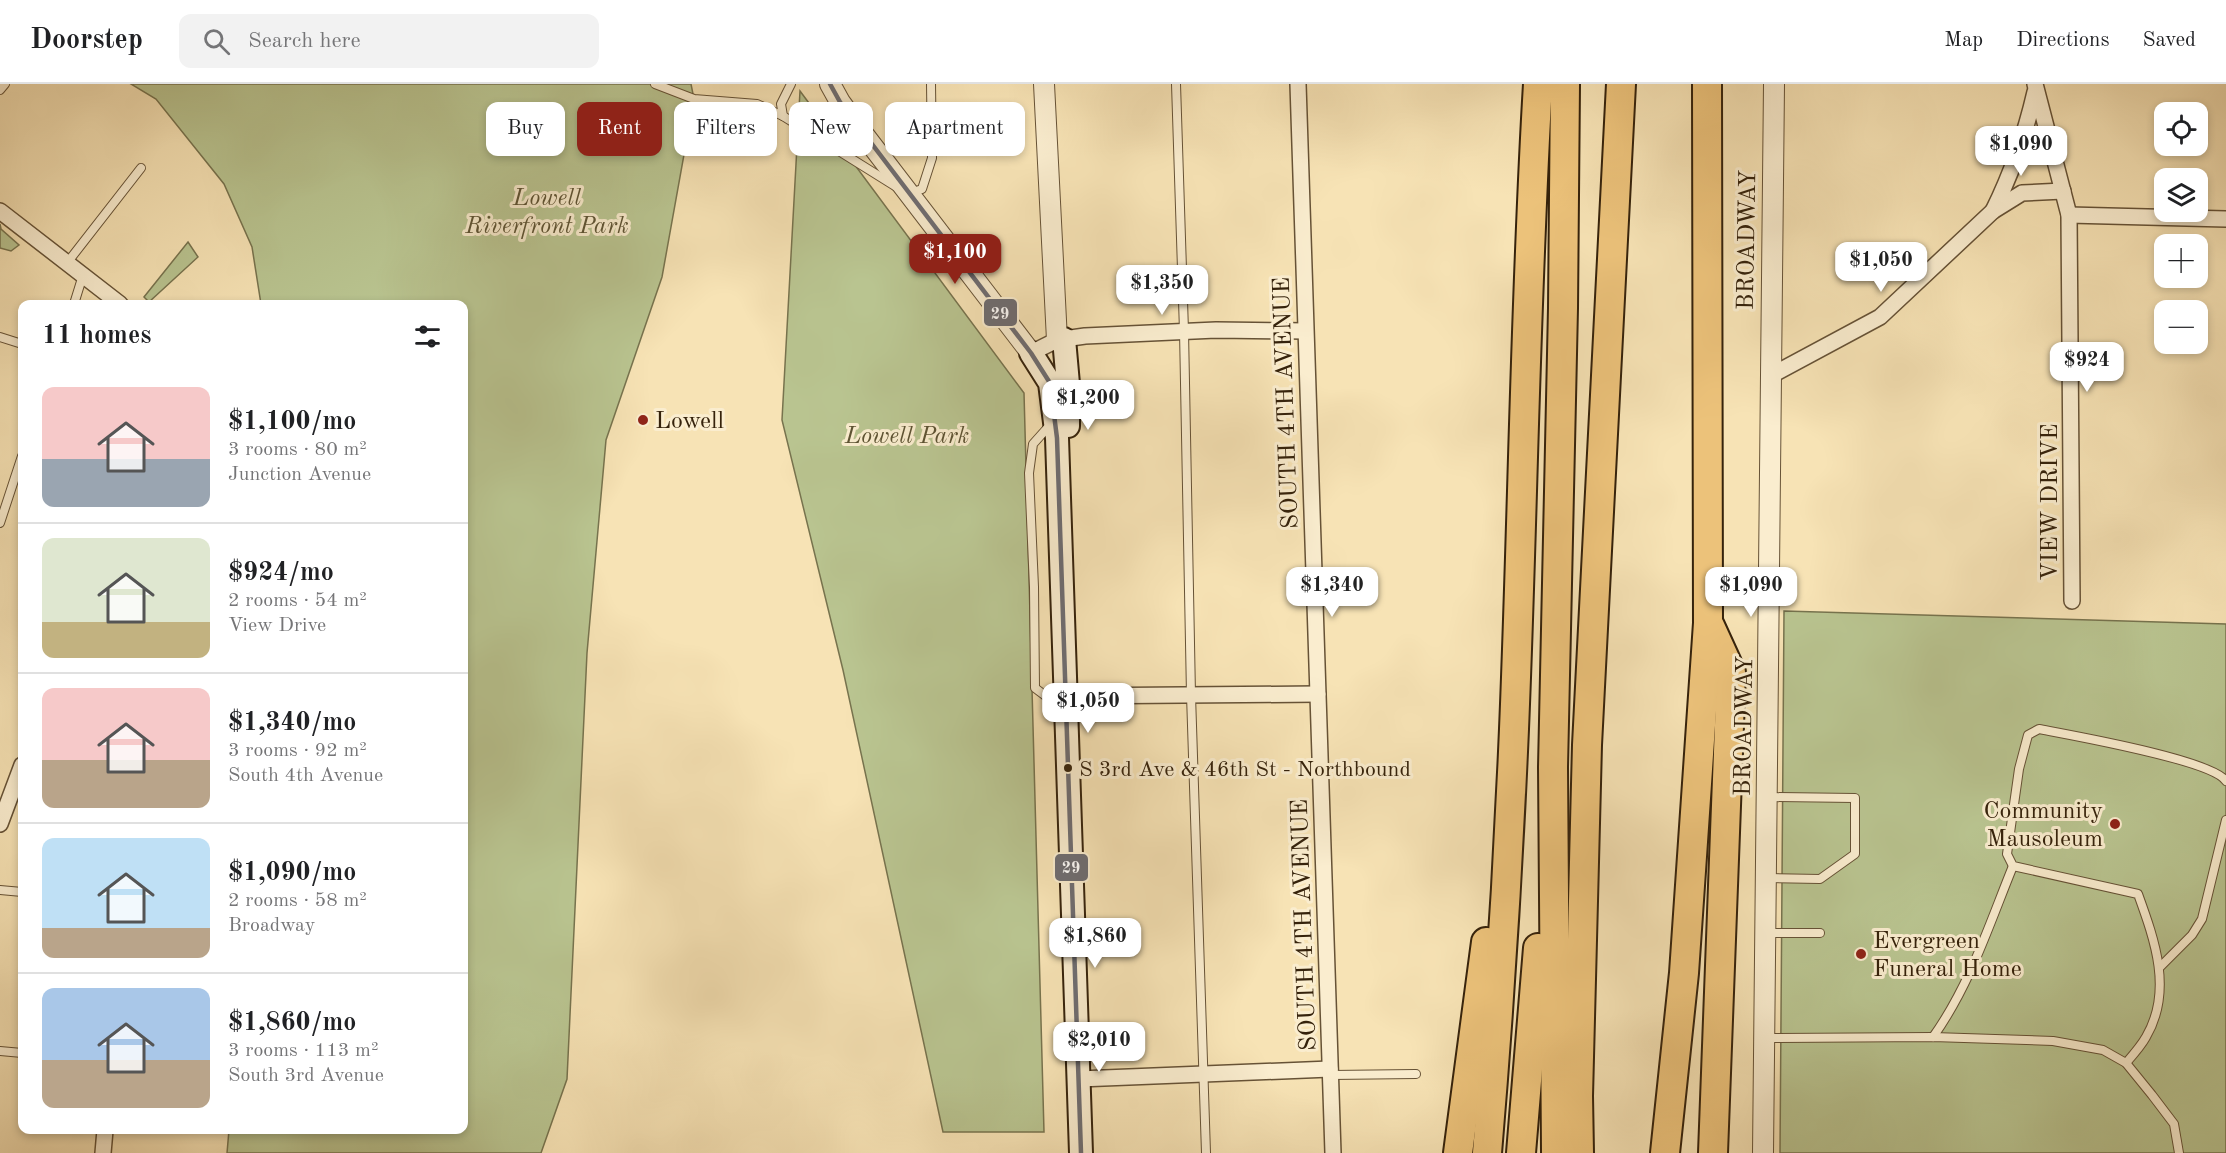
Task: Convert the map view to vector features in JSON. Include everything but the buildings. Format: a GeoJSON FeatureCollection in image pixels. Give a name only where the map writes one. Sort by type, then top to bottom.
{"type":"FeatureCollection","features":[{"type":"Feature","properties":{"kind":"highway"},"geometry":{"type":"LineString","coordinates":[[1487,1153],[1499,1012],[1514,728],[1530,233],[1538,84]]}},
{"type":"Feature","properties":{"kind":"highway"},"geometry":{"type":"LineString","coordinates":[[1556,1153],[1553,767],[1563,320],[1565,84]]}},
{"type":"Feature","properties":{"kind":"highway"},"geometry":{"type":"LineString","coordinates":[[1579,1153],[1578,1096],[1587,745],[1621,84]]}},
{"type":"Feature","properties":{"kind":"highway"},"geometry":{"type":"LineString","coordinates":[[1665,1153],[1683,973],[1708,623],[1707,84]]}},
{"type":"Feature","properties":{"kind":"highway"},"geometry":{"type":"LineString","coordinates":[[1708,623],[1731,672],[1713,1153]]}},
{"type":"Feature","properties":{"kind":"highway"},"geometry":{"type":"LineString","coordinates":[[1458,1153],[1514,728]]}},
{"type":"Feature","properties":{"kind":"highway"},"geometry":{"type":"LineString","coordinates":[[1521,1153],[1553,767]]}},
{"type":"Feature","properties":{"kind":"main road"},"geometry":{"type":"LineString","coordinates":[[1060,339],[1068,384],[1068,435],[1060,523]]}},
{"type":"Feature","properties":{"kind":"main road"},"geometry":{"type":"LineString","coordinates":[[1031,353],[1050,383],[1055,419],[1067,696],[1081,1153]]}},
{"type":"Feature","properties":{"kind":"street"},"geometry":{"type":"LineString","coordinates":[[830,84],[840,102],[908,194],[1031,353],[1060,339],[1184,331],[1305,331]]}},
{"type":"Feature","properties":{"kind":"street"},"geometry":{"type":"LineString","coordinates":[[1044,84],[1060,339]]}},
{"type":"Feature","properties":{"kind":"street","name":"SOUTH 4TH AVENUE"},"geometry":{"type":"LineString","coordinates":[[1298,84],[1334,1153]]}},
{"type":"Feature","properties":{"kind":"street","name":"BROADWAY"},"geometry":{"type":"LineString","coordinates":[[1763,1153],[1774,84]]}},
{"type":"Feature","properties":{"kind":"street"},"geometry":{"type":"LineString","coordinates":[[1993,211],[2009,180],[2025,138],[2035,87]]}},
{"type":"Feature","properties":{"kind":"street","name":"VIEW DRIVE"},"geometry":{"type":"LineString","coordinates":[[2035,87],[2069,215],[2072,601]]}},
{"type":"Feature","properties":{"kind":"street"},"geometry":{"type":"LineString","coordinates":[[1770,375],[1880,317],[1993,211],[2022,194],[2063,191]]}},
{"type":"Feature","properties":{"kind":"street"},"geometry":{"type":"LineString","coordinates":[[0,211],[115,300]]}},
{"type":"Feature","properties":{"kind":"street"},"geometry":{"type":"LineString","coordinates":[[2069,215],[2226,219]]}},
{"type":"Feature","properties":{"kind":"street"},"geometry":{"type":"LineString","coordinates":[[1067,696],[1318,694]]}},
{"type":"Feature","properties":{"kind":"street"},"geometry":{"type":"LineString","coordinates":[[0,824],[18,776]]}},
{"type":"Feature","properties":{"kind":"street"},"geometry":{"type":"LineString","coordinates":[[1078,1079],[1205,1073],[1331,1072]]}},
{"type":"Feature","properties":{"kind":"street"},"geometry":{"type":"LineString","coordinates":[[103,1153],[105,1134]]}},
{"type":"Feature","properties":{"kind":"lane"},"geometry":{"type":"LineString","coordinates":[[0,90],[5,84]]}},
{"type":"Feature","properties":{"kind":"lane"},"geometry":{"type":"LineString","coordinates":[[655,84],[694,99],[757,104],[783,116],[908,194],[922,189],[932,158],[931,84]]}},
{"type":"Feature","properties":{"kind":"lane"},"geometry":{"type":"LineString","coordinates":[[783,116],[781,104],[791,84]]}},
{"type":"Feature","properties":{"kind":"lane"},"geometry":{"type":"LineString","coordinates":[[1176,84],[1184,331],[1191,695],[1206,1153]]}},
{"type":"Feature","properties":{"kind":"lane"},"geometry":{"type":"LineString","coordinates":[[67,263],[141,168]]}},
{"type":"Feature","properties":{"kind":"lane"},"geometry":{"type":"LineString","coordinates":[[75,300],[83,275]]}},
{"type":"Feature","properties":{"kind":"lane"},"geometry":{"type":"LineString","coordinates":[[0,337],[18,343]]}},
{"type":"Feature","properties":{"kind":"lane"},"geometry":{"type":"LineString","coordinates":[[1055,419],[1033,444],[1029,473],[1034,586],[1035,688],[1047,697],[1067,696]]}},
{"type":"Feature","properties":{"kind":"lane"},"geometry":{"type":"LineString","coordinates":[[0,523],[18,468]]}},
{"type":"Feature","properties":{"kind":"lane"},"geometry":{"type":"LineString","coordinates":[[1933,1038],[1957,1000],[1979,956],[2013,866],[2007,854],[2019,770],[2028,735],[2039,729],[2194,764],[2223,776],[2226,781]]}},
{"type":"Feature","properties":{"kind":"lane"},"geometry":{"type":"LineString","coordinates":[[1766,878],[1820,879],[1855,854],[1855,798],[1767,797]]}},
{"type":"Feature","properties":{"kind":"lane"},"geometry":{"type":"LineString","coordinates":[[2160,967],[2192,935],[2202,919],[2226,820]]}},
{"type":"Feature","properties":{"kind":"lane"},"geometry":{"type":"LineString","coordinates":[[2013,866],[2138,894],[2160,967],[2161,986],[2156,1016],[2146,1038],[2126,1063]]}},
{"type":"Feature","properties":{"kind":"lane"},"geometry":{"type":"LineString","coordinates":[[0,890],[18,892]]}},
{"type":"Feature","properties":{"kind":"lane"},"geometry":{"type":"LineString","coordinates":[[1766,933],[1820,933]]}},
{"type":"Feature","properties":{"kind":"lane"},"geometry":{"type":"LineString","coordinates":[[1764,1038],[2053,1041],[2103,1050],[2126,1063],[2174,1124],[2179,1153]]}},
{"type":"Feature","properties":{"kind":"lane"},"geometry":{"type":"LineString","coordinates":[[0,1051],[18,1053]]}},
{"type":"Feature","properties":{"kind":"lane"},"geometry":{"type":"LineString","coordinates":[[1331,1072],[1416,1074]]}},
{"type":"Feature","properties":{"kind":"green space","name":"Lowell Riverfront Park"},"geometry":{"type":"Polygon","coordinates":[[[131,84],[691,84],[693,102],[674,102],[674,156],[684,156],[662,277],[606,440],[587,653],[567,1079],[541,1153],[227,1153],[229,1134],[468,1134],[468,300],[260,300],[252,247],[224,184],[156,99],[131,84]]]}},
{"type":"Feature","properties":{"kind":"green space","name":"Lowell Park"},"geometry":{"type":"Polygon","coordinates":[[[800,91],[808,102],[799,102],[800,91]]]}},
{"type":"Feature","properties":{"kind":"green space","name":"Lowell Park"},"geometry":{"type":"Polygon","coordinates":[[[796,156],[848,156],[1024,393],[1044,1132],[943,1132],[843,670],[782,420],[796,156]]]}},
{"type":"Feature","properties":{"kind":"green space"},"geometry":{"type":"Polygon","coordinates":[[[0,224],[1,229],[19,245],[11,251],[0,248],[0,224]]]}},
{"type":"Feature","properties":{"kind":"green space"},"geometry":{"type":"Polygon","coordinates":[[[188,242],[198,257],[151,300],[144,297],[188,242]]]}},
{"type":"Feature","properties":{"kind":"green space"},"geometry":{"type":"Polygon","coordinates":[[[1784,611],[2226,624],[2226,1153],[1780,1153],[1784,611]]]}},
{"type":"Feature","properties":{"kind":"transit line","name":"29"},"geometry":{"type":"LineString","coordinates":[[830,84],[840,102],[1031,353],[1050,383],[1057,438],[1081,1153]]}},
{"type":"Feature","properties":{"kind":"place","name":"Lowell"},"geometry":{"type":"Point","coordinates":[643,420]}},
{"type":"Feature","properties":{"kind":"place","name":"S 3rd Ave & 46th St - Northbound"},"geometry":{"type":"Point","coordinates":[1068,768]}},
{"type":"Feature","properties":{"kind":"place","name":"Community Mausoleum"},"geometry":{"type":"Point","coordinates":[2115,824]}},
{"type":"Feature","properties":{"kind":"place","name":"Evergreen Funeral Home"},"geometry":{"type":"Point","coordinates":[1861,954]}}]}
